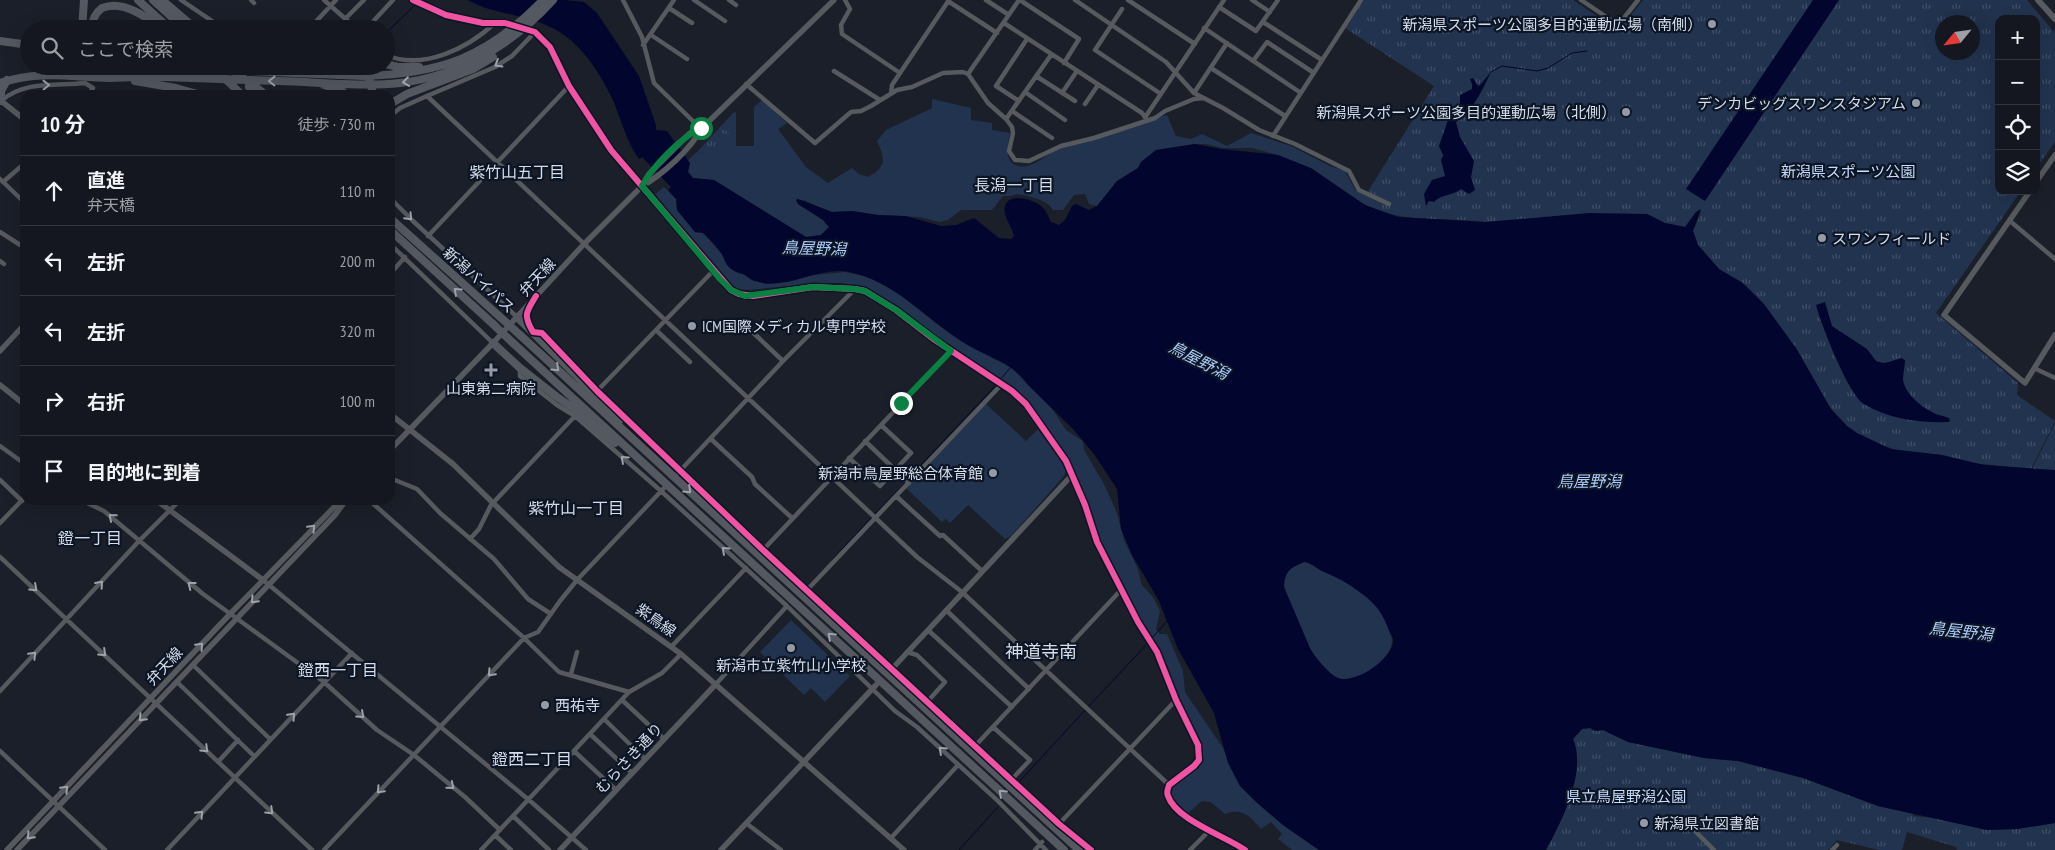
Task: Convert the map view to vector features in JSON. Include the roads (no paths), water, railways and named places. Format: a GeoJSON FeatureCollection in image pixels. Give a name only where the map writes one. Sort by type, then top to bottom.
{"type":"FeatureCollection","features":[{"type":"Feature","properties":{"kind":"highway"},"geometry":{"type":"LineString","coordinates":[[83,20],[84,0]]}},
{"type":"Feature","properties":{"kind":"highway"},"geometry":{"type":"LineString","coordinates":[[138,0],[160,20]]}},
{"type":"Feature","properties":{"kind":"highway"},"geometry":{"type":"LineString","coordinates":[[153,0],[175,20]]}},
{"type":"Feature","properties":{"kind":"highway"},"geometry":{"type":"LineString","coordinates":[[162,0],[185,20]]}},
{"type":"Feature","properties":{"kind":"highway"},"geometry":{"type":"LineString","coordinates":[[395,101],[407,94],[473,69],[503,50],[543,0]]}},
{"type":"Feature","properties":{"kind":"highway"},"geometry":{"type":"LineString","coordinates":[[146,75],[233,83],[382,83],[426,78],[450,72],[481,58],[553,0]]}},
{"type":"Feature","properties":{"kind":"highway"},"geometry":{"type":"LineString","coordinates":[[94,20],[96,13],[106,6],[117,4],[128,6],[150,20]]}},
{"type":"Feature","properties":{"kind":"highway"},"geometry":{"type":"LineString","coordinates":[[340,75],[398,75],[435,68],[475,53],[523,26]]}},
{"type":"Feature","properties":{"kind":"highway"},"geometry":{"type":"LineString","coordinates":[[0,42],[20,45]]}},
{"type":"Feature","properties":{"kind":"highway"},"geometry":{"type":"LineString","coordinates":[[395,66],[435,68]]}},
{"type":"Feature","properties":{"kind":"highway"},"geometry":{"type":"LineString","coordinates":[[1,100],[4,81],[48,75]]}},
{"type":"Feature","properties":{"kind":"highway"},"geometry":{"type":"LineString","coordinates":[[68,75],[108,78],[183,90]]}},
{"type":"Feature","properties":{"kind":"highway"},"geometry":{"type":"LineString","coordinates":[[228,75],[238,90]]}},
{"type":"Feature","properties":{"kind":"highway"},"geometry":{"type":"LineString","coordinates":[[232,75],[254,90]]}},
{"type":"Feature","properties":{"kind":"highway"},"geometry":{"type":"LineString","coordinates":[[366,75],[370,81],[372,90]]}},
{"type":"Feature","properties":{"kind":"highway"},"geometry":{"type":"LineString","coordinates":[[108,78],[159,76]]}},
{"type":"Feature","properties":{"kind":"highway"},"geometry":{"type":"LineString","coordinates":[[311,82],[338,90]]}},
{"type":"Feature","properties":{"kind":"highway"},"geometry":{"type":"LineString","coordinates":[[395,218],[415,240]]}},
{"type":"Feature","properties":{"kind":"highway","name":"新潟バイパス"},"geometry":{"type":"LineString","coordinates":[[395,222],[650,454],[1069,842],[1080,850]]}},
{"type":"Feature","properties":{"kind":"highway","name":"新潟バイパス"},"geometry":{"type":"LineString","coordinates":[[395,235],[1062,850]]}},
{"type":"Feature","properties":{"kind":"highway"},"geometry":{"type":"LineString","coordinates":[[517,317],[598,397],[650,454]]}},
{"type":"Feature","properties":{"kind":"highway"},"geometry":{"type":"LineString","coordinates":[[493,343],[556,397],[573,408],[619,446],[642,461]]}},
{"type":"Feature","properties":{"kind":"main road"},"geometry":{"type":"LineString","coordinates":[[2038,0],[2055,19]]}},
{"type":"Feature","properties":{"kind":"street"},"geometry":{"type":"LineString","coordinates":[[181,0],[211,20]]}},
{"type":"Feature","properties":{"kind":"street"},"geometry":{"type":"LineString","coordinates":[[324,0],[346,18],[364,0]]}},
{"type":"Feature","properties":{"kind":"street"},"geometry":{"type":"LineString","coordinates":[[317,20],[336,0]]}},
{"type":"Feature","properties":{"kind":"street"},"geometry":{"type":"LineString","coordinates":[[374,20],[393,0]]}},
{"type":"Feature","properties":{"kind":"street"},"geometry":{"type":"LineString","coordinates":[[413,0],[446,15],[484,23],[506,23]]}},
{"type":"Feature","properties":{"kind":"street"},"geometry":{"type":"LineString","coordinates":[[623,0],[642,37],[654,83],[701,128]]}},
{"type":"Feature","properties":{"kind":"street"},"geometry":{"type":"LineString","coordinates":[[643,45],[674,0]]}},
{"type":"Feature","properties":{"kind":"street"},"geometry":{"type":"LineString","coordinates":[[694,0],[725,21]]}},
{"type":"Feature","properties":{"kind":"street"},"geometry":{"type":"LineString","coordinates":[[729,0],[736,5]]}},
{"type":"Feature","properties":{"kind":"street"},"geometry":{"type":"LineString","coordinates":[[642,186],[649,174],[690,133],[701,128],[834,0]]}},
{"type":"Feature","properties":{"kind":"street"},"geometry":{"type":"LineString","coordinates":[[845,0],[850,9],[841,25],[842,34],[900,73]]}},
{"type":"Feature","properties":{"kind":"street"},"geometry":{"type":"LineString","coordinates":[[891,93],[892,85],[948,0],[997,33]]}},
{"type":"Feature","properties":{"kind":"street"},"geometry":{"type":"LineString","coordinates":[[986,0],[1009,15]]}},
{"type":"Feature","properties":{"kind":"street"},"geometry":{"type":"LineString","coordinates":[[968,74],[1019,0],[1079,39],[1064,63]]}},
{"type":"Feature","properties":{"kind":"street"},"geometry":{"type":"LineString","coordinates":[[1075,0],[1166,62],[1194,93],[1259,130],[1295,144],[1349,171],[1359,190],[1389,204]]}},
{"type":"Feature","properties":{"kind":"street"},"geometry":{"type":"LineString","coordinates":[[1084,6],[1088,0]]}},
{"type":"Feature","properties":{"kind":"street"},"geometry":{"type":"LineString","coordinates":[[1128,0],[1195,44]]}},
{"type":"Feature","properties":{"kind":"street"},"geometry":{"type":"LineString","coordinates":[[1147,118],[1224,0]]}},
{"type":"Feature","properties":{"kind":"street"},"geometry":{"type":"LineString","coordinates":[[1252,0],[1270,12]]}},
{"type":"Feature","properties":{"kind":"street"},"geometry":{"type":"LineString","coordinates":[[1220,7],[1256,31],[1278,0]]}},
{"type":"Feature","properties":{"kind":"street"},"geometry":{"type":"LineString","coordinates":[[1273,136],[1361,0]]}},
{"type":"Feature","properties":{"kind":"street"},"geometry":{"type":"LineString","coordinates":[[1581,0],[1614,22],[1620,23],[1638,0]]}},
{"type":"Feature","properties":{"kind":"street"},"geometry":{"type":"LineString","coordinates":[[669,8],[691,21]]}},
{"type":"Feature","properties":{"kind":"street"},"geometry":{"type":"LineString","coordinates":[[1122,9],[1095,50],[1161,94]]}},
{"type":"Feature","properties":{"kind":"street"},"geometry":{"type":"LineString","coordinates":[[1263,22],[1322,60]]}},
{"type":"Feature","properties":{"kind":"street"},"geometry":{"type":"LineString","coordinates":[[395,58],[404,60],[428,59],[463,45],[483,34],[495,23]]}},
{"type":"Feature","properties":{"kind":"street"},"geometry":{"type":"LineString","coordinates":[[1004,23],[1147,118]]}},
{"type":"Feature","properties":{"kind":"street"},"geometry":{"type":"LineString","coordinates":[[1204,28],[1301,94]]}},
{"type":"Feature","properties":{"kind":"street"},"geometry":{"type":"LineString","coordinates":[[395,112],[400,108],[495,67],[512,56],[534,32],[550,47],[569,86],[611,150],[731,290],[745,296],[813,287],[865,291],[882,300],[951,351],[1012,391],[1026,404],[1066,461],[1085,505],[1097,542],[1138,622],[1153,644],[1176,700],[1198,745],[1199,760],[1169,785],[1167,794],[1173,805],[1186,816],[1245,850]]}},
{"type":"Feature","properties":{"kind":"street"},"geometry":{"type":"LineString","coordinates":[[651,35],[687,59]]}},
{"type":"Feature","properties":{"kind":"street"},"geometry":{"type":"LineString","coordinates":[[1018,101],[996,86],[1027,39]]}},
{"type":"Feature","properties":{"kind":"street"},"geometry":{"type":"LineString","coordinates":[[1253,62],[1267,42],[1314,73]]}},
{"type":"Feature","properties":{"kind":"street"},"geometry":{"type":"LineString","coordinates":[[1194,93],[1227,43]]}},
{"type":"Feature","properties":{"kind":"street"},"geometry":{"type":"LineString","coordinates":[[1006,119],[1051,55]]}},
{"type":"Feature","properties":{"kind":"street"},"geometry":{"type":"LineString","coordinates":[[1211,68],[1285,116]]}},
{"type":"Feature","properties":{"kind":"street"},"geometry":{"type":"LineString","coordinates":[[834,70],[880,100]]}},
{"type":"Feature","properties":{"kind":"street"},"geometry":{"type":"LineString","coordinates":[[1062,93],[1077,71]]}},
{"type":"Feature","properties":{"kind":"street"},"geometry":{"type":"LineString","coordinates":[[746,84],[815,143],[851,112],[861,110],[891,93],[912,87],[943,73],[963,72],[968,74],[988,103],[1012,127],[1013,133],[1008,151],[1015,160],[1022,162],[1029,161],[1061,146],[1094,138],[1194,99],[1204,98]]}},
{"type":"Feature","properties":{"kind":"street"},"geometry":{"type":"LineString","coordinates":[[1036,76],[1075,102]]}},
{"type":"Feature","properties":{"kind":"street"},"geometry":{"type":"LineString","coordinates":[[20,116],[1,100],[12,92],[40,84],[64,85],[85,82],[93,88],[92,90]]}},
{"type":"Feature","properties":{"kind":"street"},"geometry":{"type":"LineString","coordinates":[[1085,104],[1098,85]]}},
{"type":"Feature","properties":{"kind":"street"},"geometry":{"type":"LineString","coordinates":[[428,236],[569,86]]}},
{"type":"Feature","properties":{"kind":"street"},"geometry":{"type":"LineString","coordinates":[[1025,92],[1065,120]]}},
{"type":"Feature","properties":{"kind":"street"},"geometry":{"type":"LineString","coordinates":[[427,96],[917,557],[962,592],[1169,785]]}},
{"type":"Feature","properties":{"kind":"street"},"geometry":{"type":"LineString","coordinates":[[1012,111],[1052,138]]}},
{"type":"Feature","properties":{"kind":"street"},"geometry":{"type":"LineString","coordinates":[[642,186],[654,179],[696,139],[701,128]]}},
{"type":"Feature","properties":{"kind":"street"},"geometry":{"type":"LineString","coordinates":[[2040,176],[2055,155]]}},
{"type":"Feature","properties":{"kind":"street"},"geometry":{"type":"LineString","coordinates":[[20,167],[1,181],[20,198]]}},
{"type":"Feature","properties":{"kind":"street","name":"弁天線"},"geometry":{"type":"LineString","coordinates":[[395,445],[493,343],[584,244],[642,186]]}},
{"type":"Feature","properties":{"kind":"street"},"geometry":{"type":"LineString","coordinates":[[2027,195],[1944,315],[2025,383],[2055,335]]}},
{"type":"Feature","properties":{"kind":"street"},"geometry":{"type":"LineString","coordinates":[[395,203],[428,236],[517,317]]}},
{"type":"Feature","properties":{"kind":"street"},"geometry":{"type":"LineString","coordinates":[[2010,221],[2055,259]]}},
{"type":"Feature","properties":{"kind":"street"},"geometry":{"type":"LineString","coordinates":[[0,232],[20,245]]}},
{"type":"Feature","properties":{"kind":"street"},"geometry":{"type":"LineString","coordinates":[[395,248],[493,343]]}},
{"type":"Feature","properties":{"kind":"street"},"geometry":{"type":"LineString","coordinates":[[395,269],[406,257]]}},
{"type":"Feature","properties":{"kind":"street"},"geometry":{"type":"LineString","coordinates":[[597,391],[714,272]]}},
{"type":"Feature","properties":{"kind":"street"},"geometry":{"type":"LineString","coordinates":[[678,472],[783,361],[855,289]]}},
{"type":"Feature","properties":{"kind":"street"},"geometry":{"type":"LineString","coordinates":[[536,296],[527,311],[526,320],[533,332],[542,333],[678,472],[807,590],[890,670],[928,701],[1012,779],[1058,825],[1091,850]]}},
{"type":"Feature","properties":{"kind":"street"},"geometry":{"type":"LineString","coordinates":[[744,324],[783,361]]}},
{"type":"Feature","properties":{"kind":"street"},"geometry":{"type":"LineString","coordinates":[[0,351],[20,329]]}},
{"type":"Feature","properties":{"kind":"street"},"geometry":{"type":"LineString","coordinates":[[656,330],[690,362]]}},
{"type":"Feature","properties":{"kind":"street"},"geometry":{"type":"LineString","coordinates":[[763,550],[951,351]]}},
{"type":"Feature","properties":{"kind":"street"},"geometry":{"type":"LineString","coordinates":[[520,368],[520,376],[557,405],[575,416],[661,491],[997,800],[1046,850]]}},
{"type":"Feature","properties":{"kind":"street"},"geometry":{"type":"LineString","coordinates":[[2034,368],[2055,378]]}},
{"type":"Feature","properties":{"kind":"street"},"geometry":{"type":"LineString","coordinates":[[807,590],[1000,383]]}},
{"type":"Feature","properties":{"kind":"street"},"geometry":{"type":"LineString","coordinates":[[0,385],[20,401]]}},
{"type":"Feature","properties":{"kind":"street"},"geometry":{"type":"LineString","coordinates":[[470,539],[479,529],[493,503],[575,416]]}},
{"type":"Feature","properties":{"kind":"street","name":"紫鳥線"},"geometry":{"type":"LineString","coordinates":[[395,418],[447,459],[559,567],[672,646],[904,850]]}},
{"type":"Feature","properties":{"kind":"street"},"geometry":{"type":"LineString","coordinates":[[849,458],[880,486],[911,454],[881,425]]}},
{"type":"Feature","properties":{"kind":"street"},"geometry":{"type":"LineString","coordinates":[[710,439],[752,476],[755,484],[792,518]]}},
{"type":"Feature","properties":{"kind":"street"},"geometry":{"type":"LineString","coordinates":[[865,441],[908,483]]}},
{"type":"Feature","properties":{"kind":"street"},"geometry":{"type":"LineString","coordinates":[[0,446],[20,460]]}},
{"type":"Feature","properties":{"kind":"street"},"geometry":{"type":"LineString","coordinates":[[890,670],[1072,475]]}},
{"type":"Feature","properties":{"kind":"street"},"geometry":{"type":"LineString","coordinates":[[0,480],[20,497]]}},
{"type":"Feature","properties":{"kind":"street"},"geometry":{"type":"LineString","coordinates":[[395,480],[416,489],[440,513],[494,560],[528,598],[551,614]]}},
{"type":"Feature","properties":{"kind":"street"},"geometry":{"type":"LineString","coordinates":[[324,850],[524,638],[538,632],[577,580],[665,487]]}},
{"type":"Feature","properties":{"kind":"street"},"geometry":{"type":"LineString","coordinates":[[896,496],[940,536],[943,535],[982,572]]}},
{"type":"Feature","properties":{"kind":"street"},"geometry":{"type":"LineString","coordinates":[[1,520],[20,502]]}},
{"type":"Feature","properties":{"kind":"street"},"geometry":{"type":"LineString","coordinates":[[91,505],[104,511],[197,589],[324,682],[377,730],[414,755],[500,830]]}},
{"type":"Feature","properties":{"kind":"street"},"geometry":{"type":"LineString","coordinates":[[162,505],[269,584],[441,726],[586,850]]}},
{"type":"Feature","properties":{"kind":"street"},"geometry":{"type":"LineString","coordinates":[[0,691],[139,541],[175,505]]}},
{"type":"Feature","properties":{"kind":"street","name":"弁天線"},"geometry":{"type":"LineString","coordinates":[[17,850],[151,698],[336,505]]}},
{"type":"Feature","properties":{"kind":"street","name":"弁天線"},"geometry":{"type":"LineString","coordinates":[[7,850],[56,804],[177,682],[342,505]]}},
{"type":"Feature","properties":{"kind":"street"},"geometry":{"type":"LineString","coordinates":[[375,505],[560,672],[629,692]]}},
{"type":"Feature","properties":{"kind":"street"},"geometry":{"type":"LineString","coordinates":[[0,557],[312,850]]}},
{"type":"Feature","properties":{"kind":"street"},"geometry":{"type":"LineString","coordinates":[[672,646],[746,568]]}},
{"type":"Feature","properties":{"kind":"street"},"geometry":{"type":"LineString","coordinates":[[975,746],[1121,590]]}},
{"type":"Feature","properties":{"kind":"street"},"geometry":{"type":"LineString","coordinates":[[716,684],[787,606]]}},
{"type":"Feature","properties":{"kind":"street"},"geometry":{"type":"LineString","coordinates":[[946,610],[1030,689]]}},
{"type":"Feature","properties":{"kind":"street"},"geometry":{"type":"LineString","coordinates":[[928,630],[1012,707]]}},
{"type":"Feature","properties":{"kind":"street"},"geometry":{"type":"LineString","coordinates":[[572,674],[577,652]]}},
{"type":"Feature","properties":{"kind":"street"},"geometry":{"type":"LineString","coordinates":[[907,652],[917,655],[945,682],[928,701]]}},
{"type":"Feature","properties":{"kind":"street"},"geometry":{"type":"LineString","coordinates":[[167,850],[352,653]]}},
{"type":"Feature","properties":{"kind":"street"},"geometry":{"type":"LineString","coordinates":[[481,850],[629,692],[662,673],[681,654]]}},
{"type":"Feature","properties":{"kind":"street"},"geometry":{"type":"LineString","coordinates":[[193,665],[270,739]]}},
{"type":"Feature","properties":{"kind":"street"},"geometry":{"type":"LineString","coordinates":[[177,682],[254,756]]}},
{"type":"Feature","properties":{"kind":"street","name":"むらさき通り"},"geometry":{"type":"LineString","coordinates":[[560,850],[716,684]]}},
{"type":"Feature","properties":{"kind":"street"},"geometry":{"type":"LineString","coordinates":[[721,850],[874,687]]}},
{"type":"Feature","properties":{"kind":"street"},"geometry":{"type":"LineString","coordinates":[[622,700],[664,739]]}},
{"type":"Feature","properties":{"kind":"street"},"geometry":{"type":"LineString","coordinates":[[1058,825],[1176,700]]}},
{"type":"Feature","properties":{"kind":"street"},"geometry":{"type":"LineString","coordinates":[[604,719],[645,759]]}},
{"type":"Feature","properties":{"kind":"street"},"geometry":{"type":"LineString","coordinates":[[993,727],[1030,760],[1012,779]]}},
{"type":"Feature","properties":{"kind":"street"},"geometry":{"type":"LineString","coordinates":[[590,734],[632,773]]}},
{"type":"Feature","properties":{"kind":"street"},"geometry":{"type":"LineString","coordinates":[[218,762],[238,740]]}},
{"type":"Feature","properties":{"kind":"street"},"geometry":{"type":"LineString","coordinates":[[0,752],[105,850]]}},
{"type":"Feature","properties":{"kind":"street"},"geometry":{"type":"LineString","coordinates":[[574,752],[616,790]]}},
{"type":"Feature","properties":{"kind":"street"},"geometry":{"type":"LineString","coordinates":[[891,838],[958,765]]}},
{"type":"Feature","properties":{"kind":"street"},"geometry":{"type":"LineString","coordinates":[[513,816],[549,850]]}},
{"type":"Feature","properties":{"kind":"street"},"geometry":{"type":"LineString","coordinates":[[746,823],[781,850]]}},
{"type":"Feature","properties":{"kind":"street"},"geometry":{"type":"LineString","coordinates":[[1190,850],[1210,830]]}},
{"type":"Feature","properties":{"kind":"street"},"geometry":{"type":"LineString","coordinates":[[1695,831],[1714,850]]}},
{"type":"Feature","properties":{"kind":"street"},"geometry":{"type":"LineString","coordinates":[[495,835],[511,850]]}},
{"type":"Feature","properties":{"kind":"street"},"geometry":{"type":"LineString","coordinates":[[1035,850],[1041,843]]}},
{"type":"Feature","properties":{"kind":"street"},"geometry":{"type":"LineString","coordinates":[[172,845],[177,850]]}},
{"type":"Feature","properties":{"kind":"street"},"geometry":{"type":"LineString","coordinates":[[1832,850],[1837,845]]}},
{"type":"Feature","properties":{"kind":"water","name":"鳥屋野潟"},"geometry":{"type":"Polygon","coordinates":[[[468,0],[566,0],[584,2],[597,13],[639,76],[656,125],[656,130],[667,131],[690,163],[688,172],[693,178],[714,180],[806,237],[821,235],[829,227],[823,220],[798,204],[796,200],[798,199],[832,212],[852,211],[878,215],[906,216],[941,226],[956,225],[974,218],[999,238],[1011,239],[1014,236],[1004,210],[1008,201],[1023,198],[1035,202],[1047,213],[1051,222],[1059,225],[1065,220],[1072,206],[1076,204],[1089,210],[1097,206],[1117,181],[1138,168],[1141,162],[1156,150],[1195,144],[1221,149],[1278,155],[1311,168],[1365,205],[1398,217],[1485,222],[1589,213],[1647,214],[1665,223],[1685,227],[1696,212],[1701,209],[1693,231],[1698,245],[1719,269],[1743,283],[1764,304],[1796,348],[1831,409],[1847,426],[1857,433],[1891,449],[1942,455],[1984,465],[2055,470],[2055,823],[2017,829],[1987,830],[1878,806],[1803,778],[1738,761],[1704,758],[1628,742],[1603,730],[1597,731],[1590,728],[1582,729],[1573,739],[1577,752],[1575,781],[1565,811],[1546,850],[1319,850],[1283,825],[1240,786],[1228,763],[1214,713],[1178,649],[1159,601],[1132,555],[1121,529],[1117,489],[1094,454],[1073,429],[1021,376],[1005,364],[947,332],[894,291],[865,277],[849,272],[837,271],[766,284],[754,281],[731,269],[713,243],[703,233],[695,232],[677,210],[676,199],[668,190],[671,187],[642,157],[639,159],[634,152],[606,85],[586,55],[569,38],[548,26],[477,5],[468,0]],[[1307,563],[1299,564],[1289,571],[1284,587],[1315,656],[1322,665],[1338,678],[1354,677],[1373,668],[1388,654],[1392,646],[1393,639],[1382,615],[1374,604],[1351,586],[1307,563]]]}},
{"type":"Feature","properties":{"kind":"water"},"geometry":{"type":"Polygon","coordinates":[[[1813,0],[1839,0],[1705,201],[1686,189],[1813,0]]]}},
{"type":"Feature","properties":{"kind":"water"},"geometry":{"type":"Polygon","coordinates":[[[1491,72],[1472,106],[1456,122],[1460,137],[1474,161],[1471,177],[1475,190],[1469,194],[1461,189],[1434,202],[1429,201],[1426,206],[1424,194],[1432,180],[1445,176],[1441,160],[1443,155],[1439,146],[1449,117],[1460,110],[1460,95],[1472,89],[1470,79],[1473,78],[1478,86],[1491,72]]]}},
{"type":"Feature","properties":{"kind":"water"},"geometry":{"type":"Polygon","coordinates":[[[1825,302],[1832,326],[1867,349],[1876,361],[1883,363],[1901,358],[1905,360],[1903,380],[1907,390],[1918,403],[1934,413],[1950,419],[1949,422],[1927,422],[1894,417],[1864,404],[1850,387],[1823,327],[1816,305],[1825,302]]]}},
{"type":"Feature","properties":{"kind":"waterway"},"geometry":{"type":"LineString","coordinates":[[395,24],[416,4]]}},
{"type":"Feature","properties":{"kind":"waterway"},"geometry":{"type":"LineString","coordinates":[[1491,72],[1502,66],[1537,71],[1548,68],[1572,53],[1587,51]]}},
{"type":"Feature","properties":{"kind":"waterway"},"geometry":{"type":"LineString","coordinates":[[999,381],[1011,367]]}},
{"type":"Feature","properties":{"kind":"waterway"},"geometry":{"type":"LineString","coordinates":[[907,480],[997,384]]}},
{"type":"Feature","properties":{"kind":"waterway"},"geometry":{"type":"LineString","coordinates":[[875,514],[905,483]]}},
{"type":"Feature","properties":{"kind":"waterway"},"geometry":{"type":"LineString","coordinates":[[833,559],[872,517]]}},
{"type":"Feature","properties":{"kind":"waterway"},"geometry":{"type":"LineString","coordinates":[[1153,637],[1167,621]]}},
{"type":"Feature","properties":{"kind":"waterway"},"geometry":{"type":"LineString","coordinates":[[1089,706],[1148,643]]}},
{"type":"Feature","properties":{"kind":"waterway"},"geometry":{"type":"LineString","coordinates":[[1019,782],[1086,709]]}},
{"type":"Feature","properties":{"kind":"waterway"},"geometry":{"type":"LineString","coordinates":[[959,850],[998,807]]}},
{"type":"Feature","properties":{"kind":"place","name":"新潟県スポーツ公園多目的運動広場（南側）"},"geometry":{"type":"Point","coordinates":[1712,24]}},
{"type":"Feature","properties":{"kind":"place","name":"デンカビッグスワンスタジアム"},"geometry":{"type":"Point","coordinates":[1916,103]}},
{"type":"Feature","properties":{"kind":"place","name":"新潟県スポーツ公園多目的運動広場（北側）"},"geometry":{"type":"Point","coordinates":[1626,112]}},
{"type":"Feature","properties":{"kind":"place","name":"スワンフィールド"},"geometry":{"type":"Point","coordinates":[1822,238]}},
{"type":"Feature","properties":{"kind":"place","name":"ICM国際メディカル専門学校"},"geometry":{"type":"Point","coordinates":[692,326]}},
{"type":"Feature","properties":{"kind":"place","name":"山東第二病院"},"geometry":{"type":"Point","coordinates":[491,370]}},
{"type":"Feature","properties":{"kind":"place","name":"新潟市鳥屋野総合体育館"},"geometry":{"type":"Point","coordinates":[993,473]}},
{"type":"Feature","properties":{"kind":"place","name":"新潟市立紫竹山小学校"},"geometry":{"type":"Point","coordinates":[791,648]}},
{"type":"Feature","properties":{"kind":"place","name":"西祐寺"},"geometry":{"type":"Point","coordinates":[545,705]}},
{"type":"Feature","properties":{"kind":"place","name":"新潟県立図書館"},"geometry":{"type":"Point","coordinates":[1644,823]}},
{"type":"Feature","properties":{"kind":"district","name":"紫竹山五丁目"},"geometry":{"type":"Point","coordinates":[517,172]}},
{"type":"Feature","properties":{"kind":"district","name":"長潟一丁目"},"geometry":{"type":"Point","coordinates":[1014,185]}},
{"type":"Feature","properties":{"kind":"district","name":"紫竹山一丁目"},"geometry":{"type":"Point","coordinates":[576,508]}},
{"type":"Feature","properties":{"kind":"district","name":"鐙一丁目"},"geometry":{"type":"Point","coordinates":[90,538]}},
{"type":"Feature","properties":{"kind":"district","name":"神道寺南"},"geometry":{"type":"Point","coordinates":[1041,651]}},
{"type":"Feature","properties":{"kind":"district","name":"鐙西一丁目"},"geometry":{"type":"Point","coordinates":[338,670]}},
{"type":"Feature","properties":{"kind":"district","name":"鐙西二丁目"},"geometry":{"type":"Point","coordinates":[532,759]}},
{"type":"Feature","properties":{"kind":"park label","name":"新潟県スポーツ公園"},"geometry":{"type":"Point","coordinates":[1848,171]}},
{"type":"Feature","properties":{"kind":"park label","name":"県立鳥屋野潟公園"},"geometry":{"type":"Point","coordinates":[1626,796]}}]}
